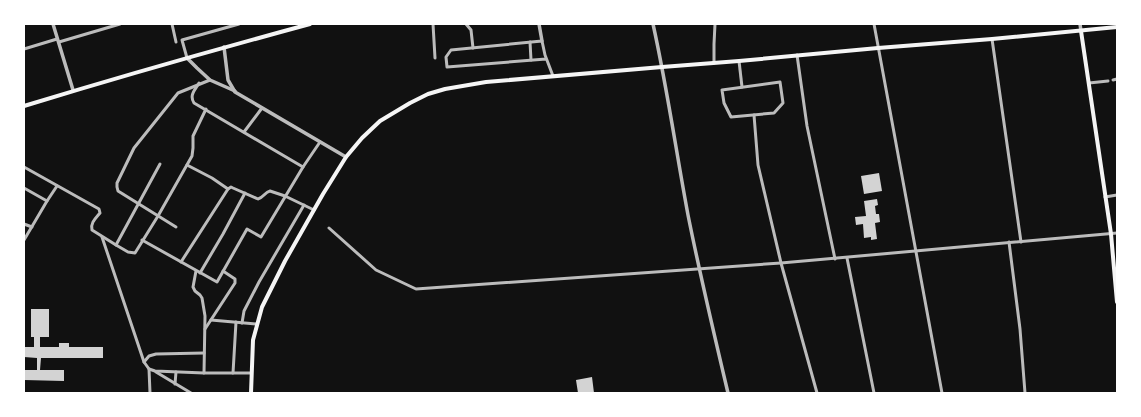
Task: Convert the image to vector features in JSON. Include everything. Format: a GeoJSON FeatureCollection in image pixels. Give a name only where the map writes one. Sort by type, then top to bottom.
{"type":"FeatureCollection","features":[{"type":"Feature","properties":{"kind":"main road"},"geometry":{"type":"LineString","coordinates":[[24,106],[73,90],[310,24]]}},
{"type":"Feature","properties":{"kind":"main road"},"geometry":{"type":"LineString","coordinates":[[251,393],[253,340],[256,324],[273,283],[314,210],[346,157],[362,138],[390,114],[428,94],[463,85],[553,76],[1117,27]]}},
{"type":"Feature","properties":{"kind":"main road"},"geometry":{"type":"LineString","coordinates":[[1081,31],[1111,234],[1117,302]]}},
{"type":"Feature","properties":{"kind":"street"},"geometry":{"type":"LineString","coordinates":[[53,24],[73,90]]}},
{"type":"Feature","properties":{"kind":"street"},"geometry":{"type":"LineString","coordinates":[[24,49],[111,25],[120,24]]}},
{"type":"Feature","properties":{"kind":"street"},"geometry":{"type":"LineString","coordinates":[[172,24],[176,42]]}},
{"type":"Feature","properties":{"kind":"street"},"geometry":{"type":"LineString","coordinates":[[239,24],[182,40],[187,58],[210,80],[235,92],[346,157]]}},
{"type":"Feature","properties":{"kind":"street"},"geometry":{"type":"LineString","coordinates":[[433,24],[435,58]]}},
{"type":"Feature","properties":{"kind":"street"},"geometry":{"type":"LineString","coordinates":[[466,24],[471,30],[473,48]]}},
{"type":"Feature","properties":{"kind":"street"},"geometry":{"type":"LineString","coordinates":[[539,24],[546,59],[553,76]]}},
{"type":"Feature","properties":{"kind":"street"},"geometry":{"type":"LineString","coordinates":[[653,24],[688,215],[728,393]]}},
{"type":"Feature","properties":{"kind":"street"},"geometry":{"type":"LineString","coordinates":[[714,63],[715,24]]}},
{"type":"Feature","properties":{"kind":"street"},"geometry":{"type":"LineString","coordinates":[[874,24],[942,393]]}},
{"type":"Feature","properties":{"kind":"street"},"geometry":{"type":"LineString","coordinates":[[1080,24],[1081,31]]}},
{"type":"Feature","properties":{"kind":"street"},"geometry":{"type":"LineString","coordinates":[[992,39],[1021,242]]}},
{"type":"Feature","properties":{"kind":"street"},"geometry":{"type":"LineString","coordinates":[[542,41],[451,50],[446,57],[447,67],[546,59]]}},
{"type":"Feature","properties":{"kind":"street"},"geometry":{"type":"LineString","coordinates":[[530,42],[532,60]]}},
{"type":"Feature","properties":{"kind":"street"},"geometry":{"type":"LineString","coordinates":[[224,47],[228,80],[235,92]]}},
{"type":"Feature","properties":{"kind":"street"},"geometry":{"type":"LineString","coordinates":[[797,55],[807,126],[835,259]]}},
{"type":"Feature","properties":{"kind":"street"},"geometry":{"type":"LineString","coordinates":[[739,61],[742,87]]}},
{"type":"Feature","properties":{"kind":"street"},"geometry":{"type":"LineString","coordinates":[[176,226],[118,191],[116,187],[134,148],[178,93],[210,80]]}},
{"type":"Feature","properties":{"kind":"street"},"geometry":{"type":"LineString","coordinates":[[1089,83],[1108,81]]}},
{"type":"Feature","properties":{"kind":"street"},"geometry":{"type":"LineString","coordinates":[[780,82],[783,103],[774,113],[731,117],[724,103],[722,90],[742,87],[780,82]]}},
{"type":"Feature","properties":{"kind":"street"},"geometry":{"type":"LineString","coordinates":[[199,84],[192,96],[194,103],[303,167]]}},
{"type":"Feature","properties":{"kind":"street"},"geometry":{"type":"LineString","coordinates":[[244,132],[262,108]]}},
{"type":"Feature","properties":{"kind":"street"},"geometry":{"type":"LineString","coordinates":[[24,168],[100,209],[100,213],[92,224],[92,230],[128,252],[135,253],[192,156],[194,148],[193,136],[206,109]]}},
{"type":"Feature","properties":{"kind":"street"},"geometry":{"type":"LineString","coordinates":[[754,115],[758,165],[781,263],[817,393]]}},
{"type":"Feature","properties":{"kind":"street"},"geometry":{"type":"LineString","coordinates":[[142,240],[217,282],[247,229],[261,237],[303,167],[320,142]]}},
{"type":"Feature","properties":{"kind":"street"},"geometry":{"type":"LineString","coordinates":[[116,245],[160,164]]}},
{"type":"Feature","properties":{"kind":"street"},"geometry":{"type":"LineString","coordinates":[[187,165],[212,178],[228,189],[233,188],[258,199],[270,191],[285,196],[314,210]]}},
{"type":"Feature","properties":{"kind":"street"},"geometry":{"type":"LineString","coordinates":[[24,240],[57,186]]}},
{"type":"Feature","properties":{"kind":"street"},"geometry":{"type":"LineString","coordinates":[[24,188],[47,201]]}},
{"type":"Feature","properties":{"kind":"street"},"geometry":{"type":"LineString","coordinates":[[181,262],[228,189]]}},
{"type":"Feature","properties":{"kind":"street"},"geometry":{"type":"LineString","coordinates":[[200,273],[245,193]]}},
{"type":"Feature","properties":{"kind":"street"},"geometry":{"type":"LineString","coordinates":[[1105,197],[1117,195]]}},
{"type":"Feature","properties":{"kind":"street"},"geometry":{"type":"LineString","coordinates":[[242,323],[244,311],[304,205]]}},
{"type":"Feature","properties":{"kind":"street"},"geometry":{"type":"LineString","coordinates":[[24,224],[32,227]]}},
{"type":"Feature","properties":{"kind":"street"},"geometry":{"type":"LineString","coordinates":[[329,228],[376,270],[416,288],[835,259],[1117,233]]}},
{"type":"Feature","properties":{"kind":"street"},"geometry":{"type":"LineString","coordinates":[[102,237],[144,362],[149,369],[150,393]]}},
{"type":"Feature","properties":{"kind":"street"},"geometry":{"type":"LineString","coordinates":[[1009,242],[1020,329],[1025,393]]}},
{"type":"Feature","properties":{"kind":"street"},"geometry":{"type":"LineString","coordinates":[[847,258],[874,393]]}},
{"type":"Feature","properties":{"kind":"street"},"geometry":{"type":"LineString","coordinates":[[196,271],[193,287],[194,291],[202,298],[205,328],[204,373]]}},
{"type":"Feature","properties":{"kind":"street"},"geometry":{"type":"LineString","coordinates":[[205,328],[235,283],[235,279],[223,271]]}},
{"type":"Feature","properties":{"kind":"street"},"geometry":{"type":"LineString","coordinates":[[211,320],[256,324]]}},
{"type":"Feature","properties":{"kind":"street"},"geometry":{"type":"LineString","coordinates":[[234,373],[236,322]]}},
{"type":"Feature","properties":{"kind":"street"},"geometry":{"type":"LineString","coordinates":[[144,362],[149,356],[156,354],[204,353]]}},
{"type":"Feature","properties":{"kind":"street"},"geometry":{"type":"LineString","coordinates":[[149,369],[155,371],[191,393]]}},
{"type":"Feature","properties":{"kind":"street"},"geometry":{"type":"LineString","coordinates":[[155,371],[251,373]]}},
{"type":"Feature","properties":{"kind":"street"},"geometry":{"type":"LineString","coordinates":[[175,384],[176,372]]}},
{"type":"Feature","properties":{"kind":"building"},"geometry":{"type":"Polygon","coordinates":[[[879,173],[882,191],[864,194],[861,176],[879,173]]]}},
{"type":"Feature","properties":{"kind":"building"},"geometry":{"type":"Polygon","coordinates":[[[877,199],[878,205],[875,206],[876,214],[879,214],[880,222],[875,223],[877,239],[871,240],[871,237],[864,238],[863,224],[856,225],[855,217],[866,216],[864,201],[877,199]]]}},
{"type":"Feature","properties":{"kind":"building"},"geometry":{"type":"Polygon","coordinates":[[[31,309],[49,309],[49,337],[40,337],[40,347],[59,347],[59,343],[69,343],[69,347],[103,347],[103,358],[41,358],[40,370],[64,370],[64,381],[24,380],[24,370],[37,370],[37,358],[24,357],[24,347],[34,347],[34,337],[31,337],[31,309]]]}},
{"type":"Feature","properties":{"kind":"building"},"geometry":{"type":"Polygon","coordinates":[[[592,377],[594,393],[578,393],[576,380],[592,377]]]}}]}
